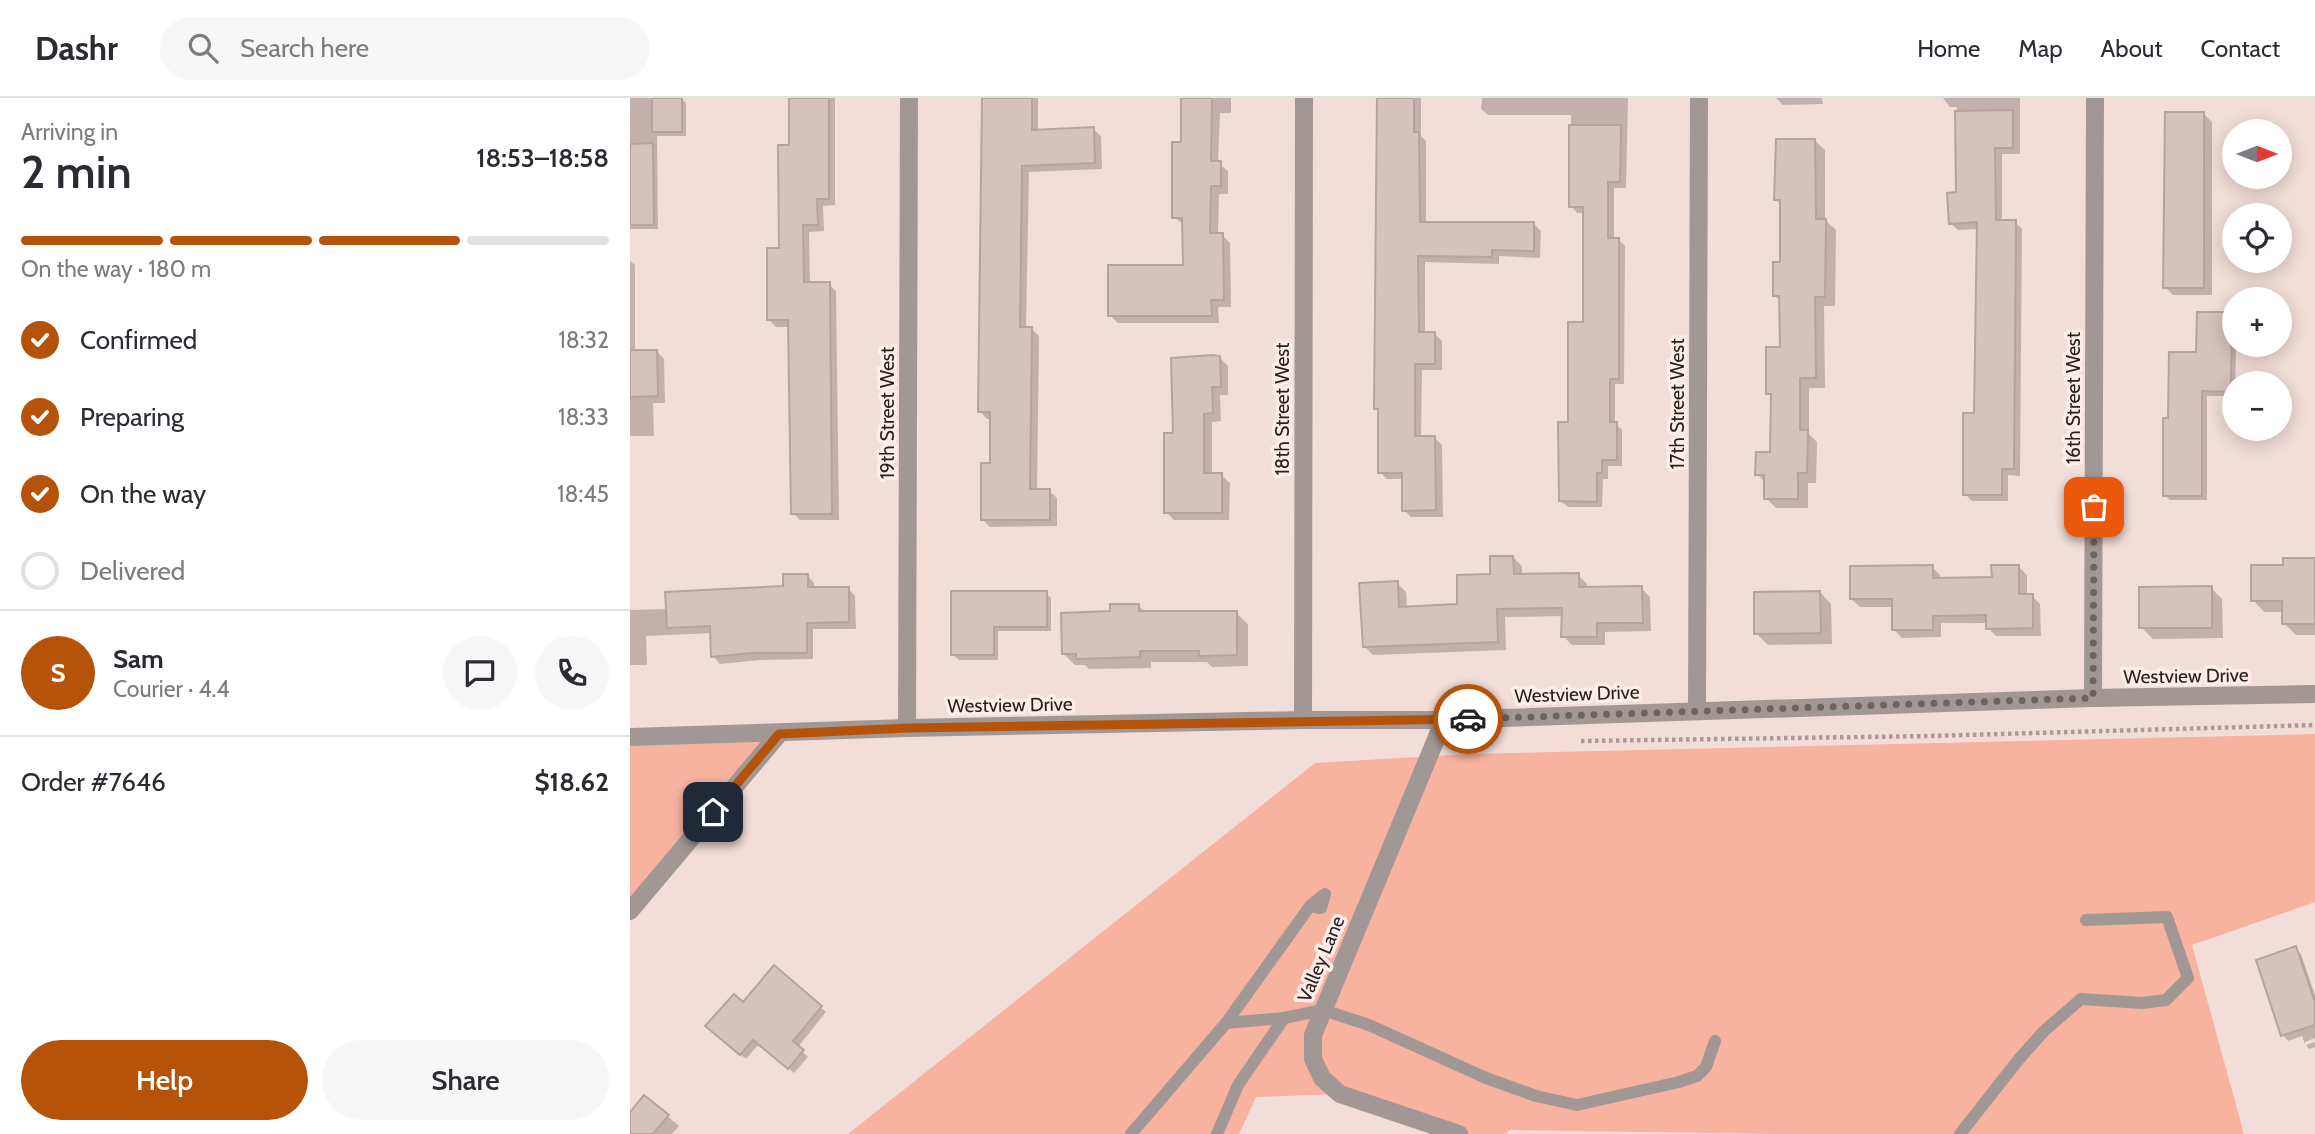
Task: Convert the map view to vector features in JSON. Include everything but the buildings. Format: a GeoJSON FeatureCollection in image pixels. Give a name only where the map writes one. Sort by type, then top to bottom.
{"type":"FeatureCollection","features":[{"type":"Feature","properties":{"kind":"street","name":"19th Street West"},"geometry":{"type":"LineString","coordinates":[[908,728],[909,98]]}},
{"type":"Feature","properties":{"kind":"street","name":"18th Street West"},"geometry":{"type":"LineString","coordinates":[[1303,720],[1304,98]]}},
{"type":"Feature","properties":{"kind":"street","name":"17th Street West"},"geometry":{"type":"LineString","coordinates":[[1697,711],[1699,98]]}},
{"type":"Feature","properties":{"kind":"street","name":"16th Street West"},"geometry":{"type":"LineString","coordinates":[[2093,698],[2095,98]]}},
{"type":"Feature","properties":{"kind":"street","name":"Westview Drive"},"geometry":{"type":"LineString","coordinates":[[630,737],[908,728],[1303,720],[1444,720],[2093,698],[2315,695]]}},
{"type":"Feature","properties":{"kind":"street","name":"Valley Lane"},"geometry":{"type":"LineString","coordinates":[[1444,720],[1312,1035],[1312,1059],[1322,1078],[1340,1094],[1459,1134]]}},
{"type":"Feature","properties":{"kind":"street"},"geometry":{"type":"LineString","coordinates":[[630,911],[779,734]]}},
{"type":"Feature","properties":{"kind":"lane"},"geometry":{"type":"LineString","coordinates":[[1131,1134],[1226,1023],[1310,906]]}},
{"type":"Feature","properties":{"kind":"lane"},"geometry":{"type":"LineString","coordinates":[[1960,1134],[2044,1031],[2081,999],[2142,1003],[2166,1000],[2188,978],[2167,917],[2086,920]]}},
{"type":"Feature","properties":{"kind":"lane"},"geometry":{"type":"LineString","coordinates":[[1226,1023],[1284,1018],[1323,1010],[1369,1025],[1486,1078],[1536,1096],[1577,1105],[1697,1076],[1706,1067],[1715,1041]]}},
{"type":"Feature","properties":{"kind":"lane"},"geometry":{"type":"LineString","coordinates":[[1217,1134],[1238,1085],[1284,1018]]}},
{"type":"Feature","properties":{"kind":"path"},"geometry":{"type":"LineString","coordinates":[[1579,741],[1917,736],[2315,725]]}},
{"type":"Feature","properties":{"kind":"shaded area"},"geometry":{"type":"Polygon","coordinates":[[[779,734],[630,911],[630,737],[779,734]]]}},
{"type":"Feature","properties":{"kind":"shaded area"},"geometry":{"type":"Polygon","coordinates":[[[2315,734],[2315,902],[2192,945],[2244,1134],[1782,1134],[1509,1130],[1506,1134],[1459,1134],[1340,1094],[1256,1097],[1239,1134],[848,1134],[1315,763],[1468,754],[2315,734]]]}},
{"type":"Feature","properties":{"kind":"way so far"},"geometry":{"type":"LineString","coordinates":[[1468,719],[2093,698],[2094,507]]}},
{"type":"Feature","properties":{"kind":"route"},"geometry":{"type":"LineString","coordinates":[[713,812],[779,734],[908,728],[1468,719]]}}]}
